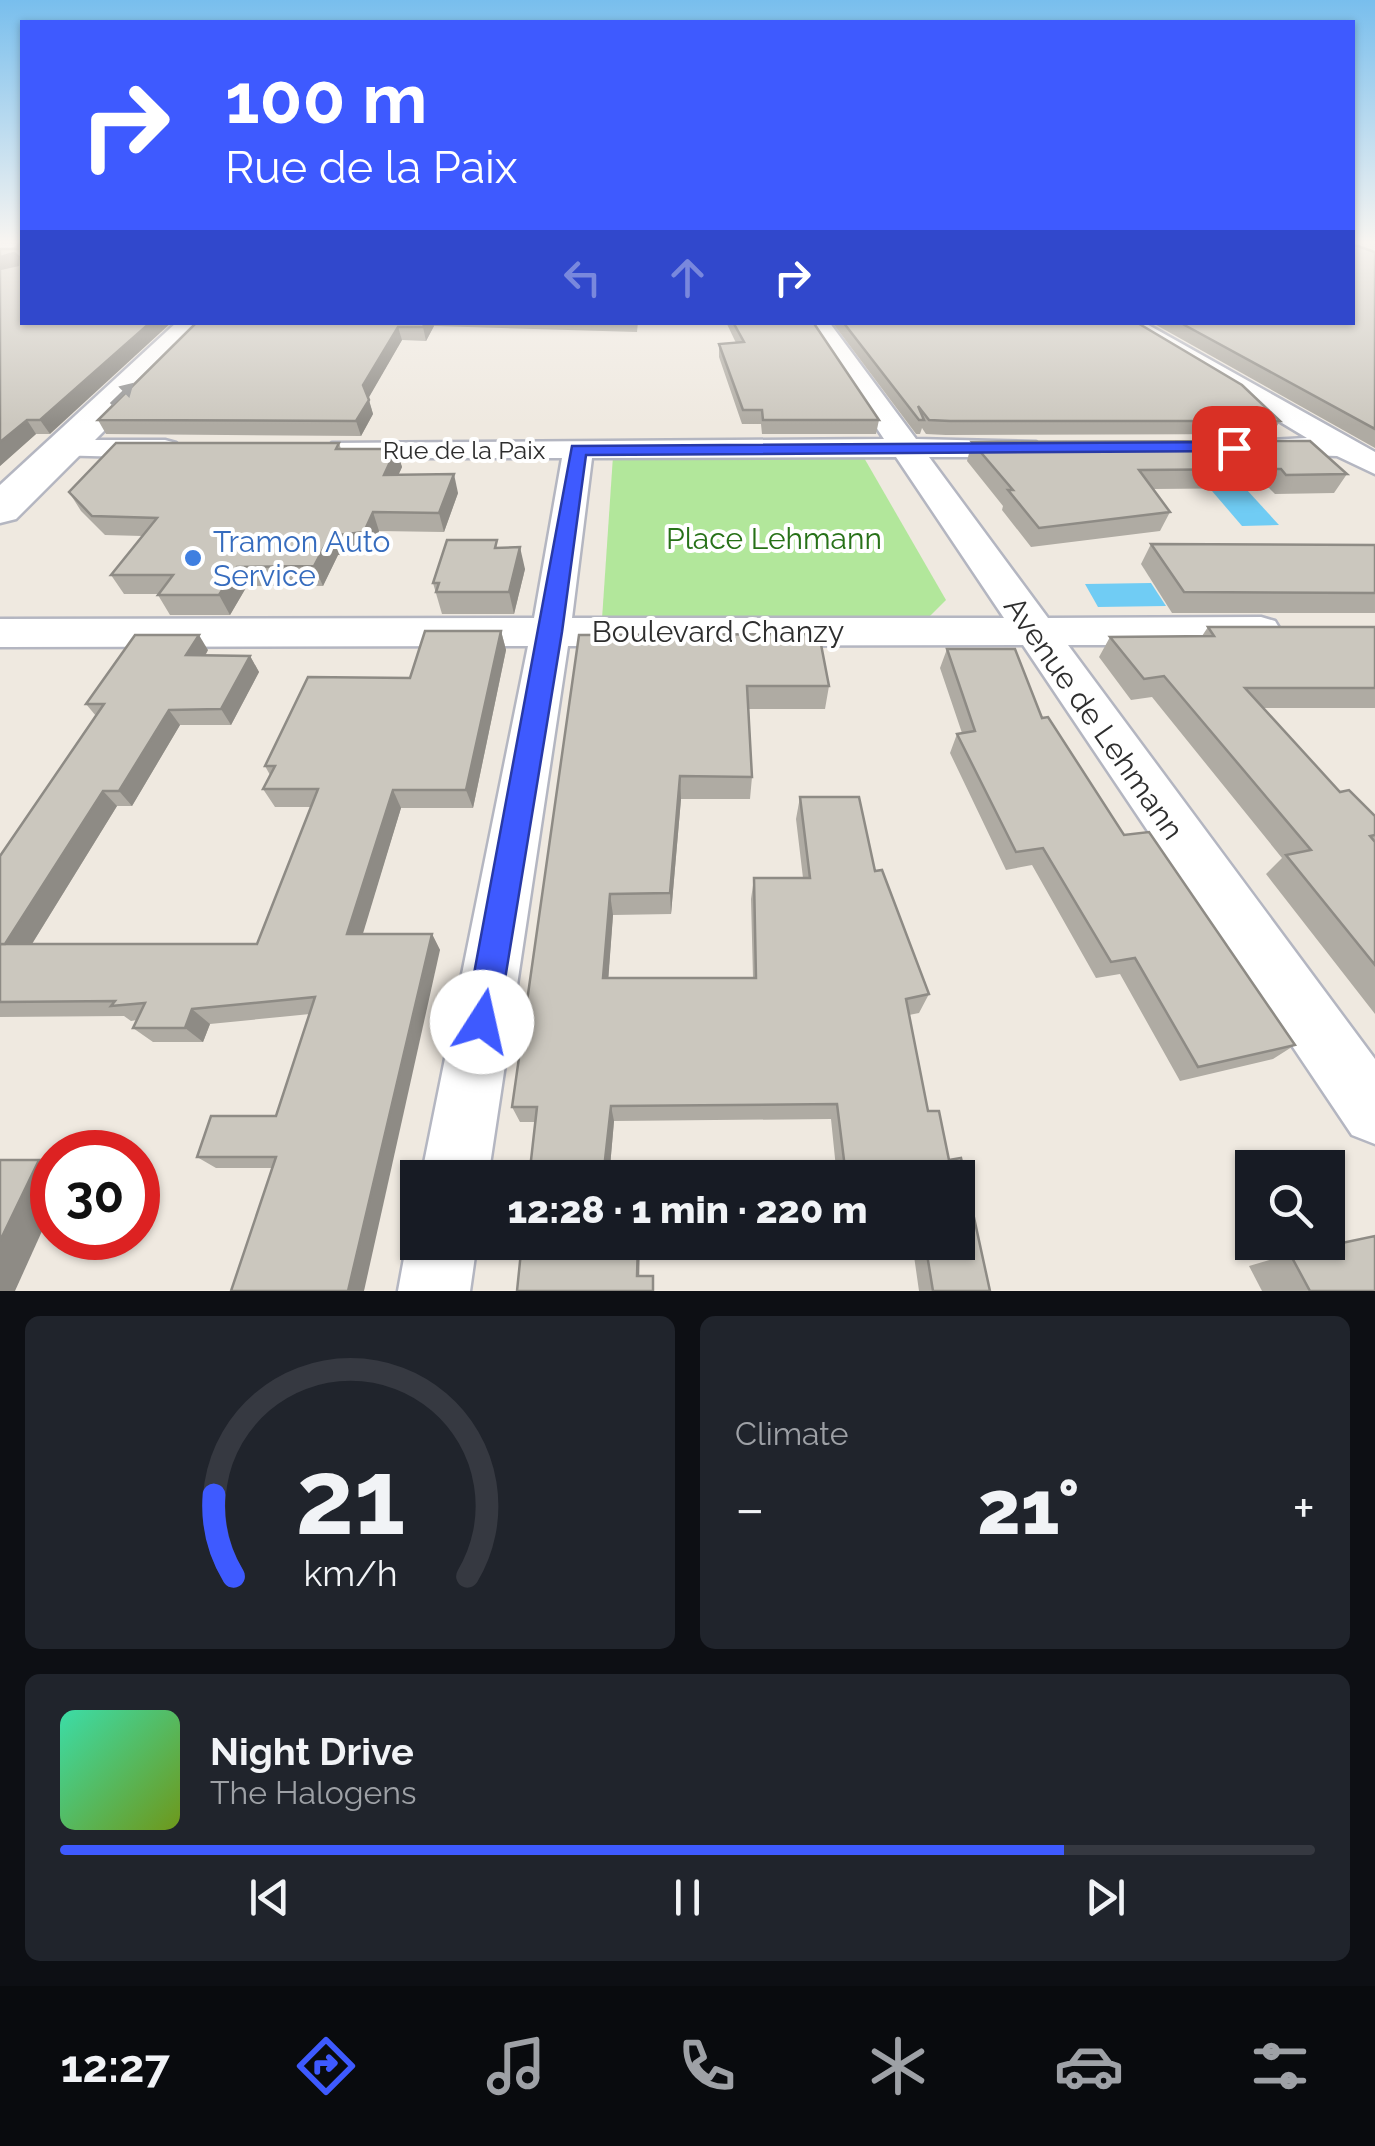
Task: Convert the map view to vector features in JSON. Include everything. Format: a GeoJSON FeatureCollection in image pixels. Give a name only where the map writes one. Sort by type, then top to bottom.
{"type":"FeatureCollection","features":[{"type":"Feature","properties":{"kind":"main road"},"geometry":{"type":"LineString","coordinates":[[0,509],[194,325]]}},
{"type":"Feature","properties":{"kind":"street","name":"Avenue de Lehmann"},"geometry":{"type":"LineString","coordinates":[[819,325],[1031,631],[1375,1112]]}},
{"type":"Feature","properties":{"kind":"street"},"geometry":{"type":"LineString","coordinates":[[1130,325],[1375,465]]}},
{"type":"Feature","properties":{"kind":"street","name":"Rue de la Paix"},"geometry":{"type":"LineString","coordinates":[[309,449],[1058,448]]}},
{"type":"Feature","properties":{"kind":"street"},"geometry":{"type":"LineString","coordinates":[[1230,448],[1344,448]]}},
{"type":"Feature","properties":{"kind":"street"},"geometry":{"type":"LineString","coordinates":[[63,449],[194,449]]}},
{"type":"Feature","properties":{"kind":"street"},"geometry":{"type":"LineString","coordinates":[[457,1160],[551,632],[578,450]]}},
{"type":"Feature","properties":{"kind":"street","name":"Boulevard Chanzy"},"geometry":{"type":"LineString","coordinates":[[0,633],[1299,630]]}},
{"type":"Feature","properties":{"kind":"street"},"geometry":{"type":"LineString","coordinates":[[434,1291],[439,1260]]}},
{"type":"Feature","properties":{"kind":"green space","name":"Place Lehmann"},"geometry":{"type":"Polygon","coordinates":[[[613,456],[863,456],[946,600],[926,620],[602,619],[613,456]]]}},
{"type":"Feature","properties":{"kind":"water"},"geometry":{"type":"Polygon","coordinates":[[[1247,490],[1279,525],[1242,526],[1212,491],[1247,490]]]}},
{"type":"Feature","properties":{"kind":"water"},"geometry":{"type":"Polygon","coordinates":[[[1151,583],[1166,606],[1098,607],[1085,584],[1151,583]]]}},
{"type":"Feature","properties":{"kind":"building"},"geometry":{"type":"Polygon","coordinates":[[[0,304],[20,304],[20,325],[148,325],[40,420],[27,420],[0,442],[0,304]]]}},
{"type":"Feature","properties":{"kind":"building"},"geometry":{"type":"Polygon","coordinates":[[[1355,304],[1375,304],[1375,429],[1184,325],[1355,325],[1355,304]]]}},
{"type":"Feature","properties":{"kind":"building"},"geometry":{"type":"Polygon","coordinates":[[[194,325],[424,325],[398,327],[363,385],[369,400],[356,421],[98,420],[194,325]]]}},
{"type":"Feature","properties":{"kind":"building"},"geometry":{"type":"Polygon","coordinates":[[[735,325],[815,325],[879,420],[763,420],[762,410],[743,410],[719,344],[744,342],[735,325]]]}},
{"type":"Feature","properties":{"kind":"building"},"geometry":{"type":"Polygon","coordinates":[[[845,325],[1141,325],[1242,385],[1280,421],[950,421],[929,420],[918,406],[924,420],[919,420],[845,325]]]}},
{"type":"Feature","properties":{"kind":"building"},"geometry":{"type":"Polygon","coordinates":[[[1310,441],[1347,474],[1286,475],[1281,469],[1139,470],[1170,512],[1039,528],[972,442],[1310,441]]]}},
{"type":"Feature","properties":{"kind":"building"},"geometry":{"type":"Polygon","coordinates":[[[116,443],[339,443],[336,449],[396,449],[384,475],[454,474],[439,513],[373,512],[364,532],[330,536],[314,566],[237,567],[219,595],[158,595],[173,575],[111,575],[157,518],[92,516],[69,492],[116,443]]]}},
{"type":"Feature","properties":{"kind":"building"},"geometry":{"type":"Polygon","coordinates":[[[447,540],[497,540],[495,548],[520,547],[509,592],[436,592],[439,583],[433,583],[447,540]]]}},
{"type":"Feature","properties":{"kind":"building"},"geometry":{"type":"Polygon","coordinates":[[[1151,544],[1375,545],[1375,593],[1184,592],[1151,544]]]}},
{"type":"Feature","properties":{"kind":"building"},"geometry":{"type":"Polygon","coordinates":[[[1208,627],[1375,627],[1375,688],[1245,688],[1340,792],[1349,790],[1375,816],[1375,835],[1370,836],[1375,842],[1375,965],[1286,855],[1311,850],[1164,676],[1144,679],[1110,637],[1214,636],[1208,627]]]}},
{"type":"Feature","properties":{"kind":"building"},"geometry":{"type":"Polygon","coordinates":[[[425,631],[501,631],[466,790],[393,790],[347,934],[432,934],[348,1291],[231,1291],[276,1157],[197,1157],[211,1116],[276,1116],[315,997],[192,1009],[185,1028],[133,1028],[145,1003],[111,1006],[115,1001],[0,1002],[0,944],[257,944],[318,789],[263,789],[275,766],[265,766],[308,677],[410,678],[425,631]]]}},
{"type":"Feature","properties":{"kind":"building"},"geometry":{"type":"Polygon","coordinates":[[[819,634],[829,686],[747,686],[752,777],[680,776],[670,893],[610,894],[603,978],[756,978],[754,878],[810,878],[800,797],[859,797],[875,871],[882,870],[929,994],[906,999],[928,1111],[939,1111],[949,1160],[844,1160],[837,1104],[611,1106],[605,1160],[531,1160],[537,1107],[512,1107],[579,635],[819,634]]]}},
{"type":"Feature","properties":{"kind":"building"},"geometry":{"type":"Polygon","coordinates":[[[135,635],[199,635],[186,655],[250,656],[221,709],[169,710],[119,791],[103,791],[5,944],[0,944],[0,856],[104,704],[86,704],[135,635]]]}},
{"type":"Feature","properties":{"kind":"building"},"geometry":{"type":"Polygon","coordinates":[[[947,649],[1015,649],[1042,718],[1048,717],[1124,835],[1149,832],[1295,1045],[1198,1067],[1135,958],[1111,962],[1043,848],[1016,852],[957,734],[975,731],[947,649]]]}},
{"type":"Feature","properties":{"kind":"building"},"geometry":{"type":"Polygon","coordinates":[[[0,1160],[30,1160],[30,1179],[0,1241],[0,1160]]]}},
{"type":"Feature","properties":{"kind":"building"},"geometry":{"type":"Polygon","coordinates":[[[975,1222],[990,1291],[933,1291],[928,1260],[975,1260],[975,1222]]]}},
{"type":"Feature","properties":{"kind":"building"},"geometry":{"type":"Polygon","coordinates":[[[1375,1236],[1375,1291],[1310,1291],[1293,1260],[1345,1260],[1345,1242],[1375,1236]]]}},
{"type":"Feature","properties":{"kind":"building"},"geometry":{"type":"Polygon","coordinates":[[[520,1260],[637,1260],[637,1276],[653,1276],[653,1291],[517,1291],[520,1260]]]}},
{"type":"Feature","properties":{"kind":"place","name":"Tramon Auto Service"},"geometry":{"type":"Point","coordinates":[193,558]}},
{"type":"Feature","properties":{"kind":"route"},"geometry":{"type":"LineString","coordinates":[[482,1022],[551,632],[578,450],[1234,448]]}}]}
